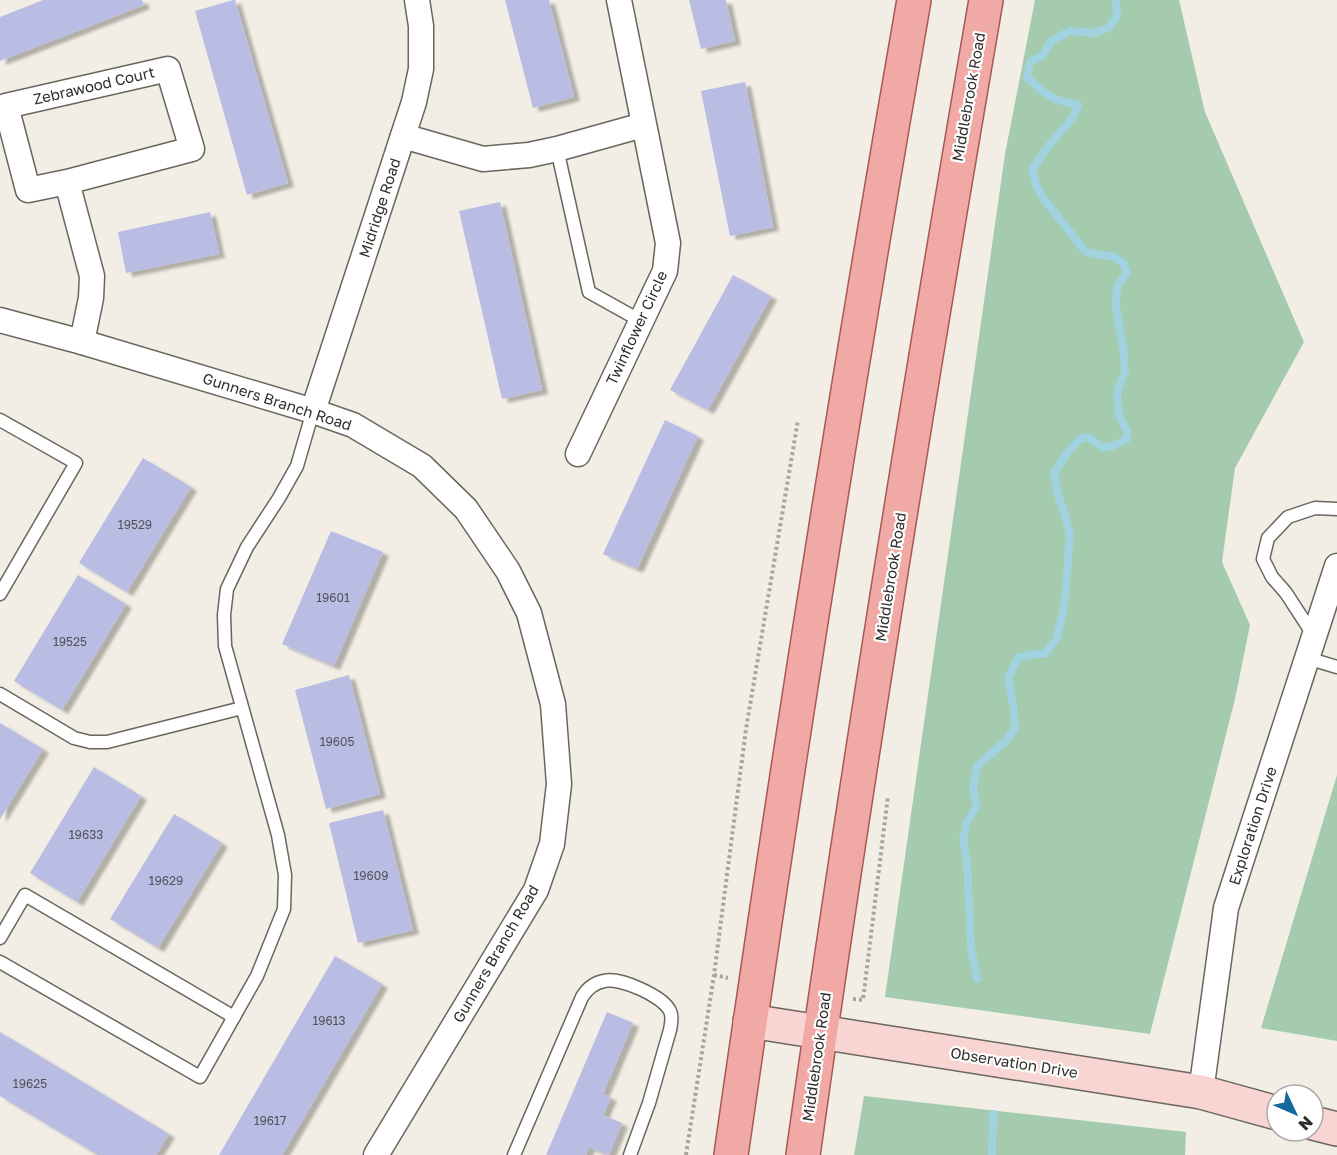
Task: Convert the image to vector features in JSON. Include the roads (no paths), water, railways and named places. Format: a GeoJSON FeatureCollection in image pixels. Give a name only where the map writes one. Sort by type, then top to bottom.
{"type":"FeatureCollection","features":[{"type":"Feature","properties":{"kind":"main road"},"geometry":{"type":"LineString","coordinates":[[731,1155],[866,278],[914,0]]}},
{"type":"Feature","properties":{"kind":"main road","name":"Middlebrook Road"},"geometry":{"type":"LineString","coordinates":[[803,1155],[820,1031],[936,290],[986,0]]}},
{"type":"Feature","properties":{"kind":"street","name":"Midridge Road"},"geometry":{"type":"LineString","coordinates":[[313,411],[414,102],[421,69],[421,26],[417,0]]}},
{"type":"Feature","properties":{"kind":"street","name":"Twinflower Circle"},"geometry":{"type":"LineString","coordinates":[[578,454],[665,271],[668,243],[619,0]]}},
{"type":"Feature","properties":{"kind":"street","name":"Zebrawood Court"},"geometry":{"type":"LineString","coordinates":[[168,69],[192,149],[67,182],[28,190],[6,106],[168,69]]}},
{"type":"Feature","properties":{"kind":"street"},"geometry":{"type":"LineString","coordinates":[[403,136],[483,159],[557,150],[644,125]]}},
{"type":"Feature","properties":{"kind":"street"},"geometry":{"type":"LineString","coordinates":[[67,182],[92,276],[91,298],[82,342]]}},
{"type":"Feature","properties":{"kind":"street","name":"Gunners Branch Road"},"geometry":{"type":"LineString","coordinates":[[0,320],[82,342],[353,425],[422,466],[466,508],[508,571],[529,613],[553,704],[559,783],[552,844],[536,890],[376,1155]]}},
{"type":"Feature","properties":{"kind":"street","name":"Exploration Drive"},"geometry":{"type":"LineString","coordinates":[[1201,1092],[1226,908],[1337,566]]}},
{"type":"Feature","properties":{"kind":"street","name":"Observation Drive"},"geometry":{"type":"LineString","coordinates":[[750,1021],[1201,1092],[1265,1110]]}},
{"type":"Feature","properties":{"kind":"lane"},"geometry":{"type":"LineString","coordinates":[[557,150],[589,292],[641,321]]}},
{"type":"Feature","properties":{"kind":"lane"},"geometry":{"type":"LineString","coordinates":[[0,962],[200,1077],[257,976],[284,909],[285,875],[278,836],[225,646],[224,615],[227,589],[247,547],[297,466],[313,411]]}},
{"type":"Feature","properties":{"kind":"lane"},"geometry":{"type":"LineString","coordinates":[[0,420],[76,463],[0,594]]}},
{"type":"Feature","properties":{"kind":"lane"},"geometry":{"type":"LineString","coordinates":[[1337,509],[1315,508],[1288,517],[1268,538],[1263,559],[1272,577],[1286,593],[1311,647],[1337,666]]}},
{"type":"Feature","properties":{"kind":"lane"},"geometry":{"type":"LineString","coordinates":[[0,694],[74,738],[90,742],[107,742],[242,708]]}},
{"type":"Feature","properties":{"kind":"lane"},"geometry":{"type":"LineString","coordinates":[[0,938],[25,895],[234,1017]]}},
{"type":"Feature","properties":{"kind":"lane"},"geometry":{"type":"LineString","coordinates":[[514,1155],[582,997],[596,983],[611,980],[619,981],[656,997],[670,1011],[671,1017],[670,1030],[649,1103],[630,1155]]}},
{"type":"Feature","properties":{"kind":"waterway"},"geometry":{"type":"LineString","coordinates":[[977,979],[971,948],[967,861],[963,839],[967,822],[977,806],[973,790],[977,766],[1006,741],[1015,728],[1008,678],[1018,658],[1044,654],[1056,640],[1064,609],[1070,535],[1056,489],[1055,472],[1067,453],[1080,439],[1088,437],[1103,448],[1127,439],[1127,431],[1119,415],[1117,392],[1125,371],[1116,306],[1117,286],[1127,273],[1124,264],[1113,256],[1085,251],[1043,198],[1036,185],[1032,170],[1073,117],[1078,105],[1055,99],[1027,77],[1030,62],[1044,54],[1051,41],[1070,31],[1095,33],[1108,28],[1117,17],[1116,0]]}},
{"type":"Feature","properties":{"kind":"waterway"},"geometry":{"type":"LineString","coordinates":[[992,1155],[993,1114]]}}]}
